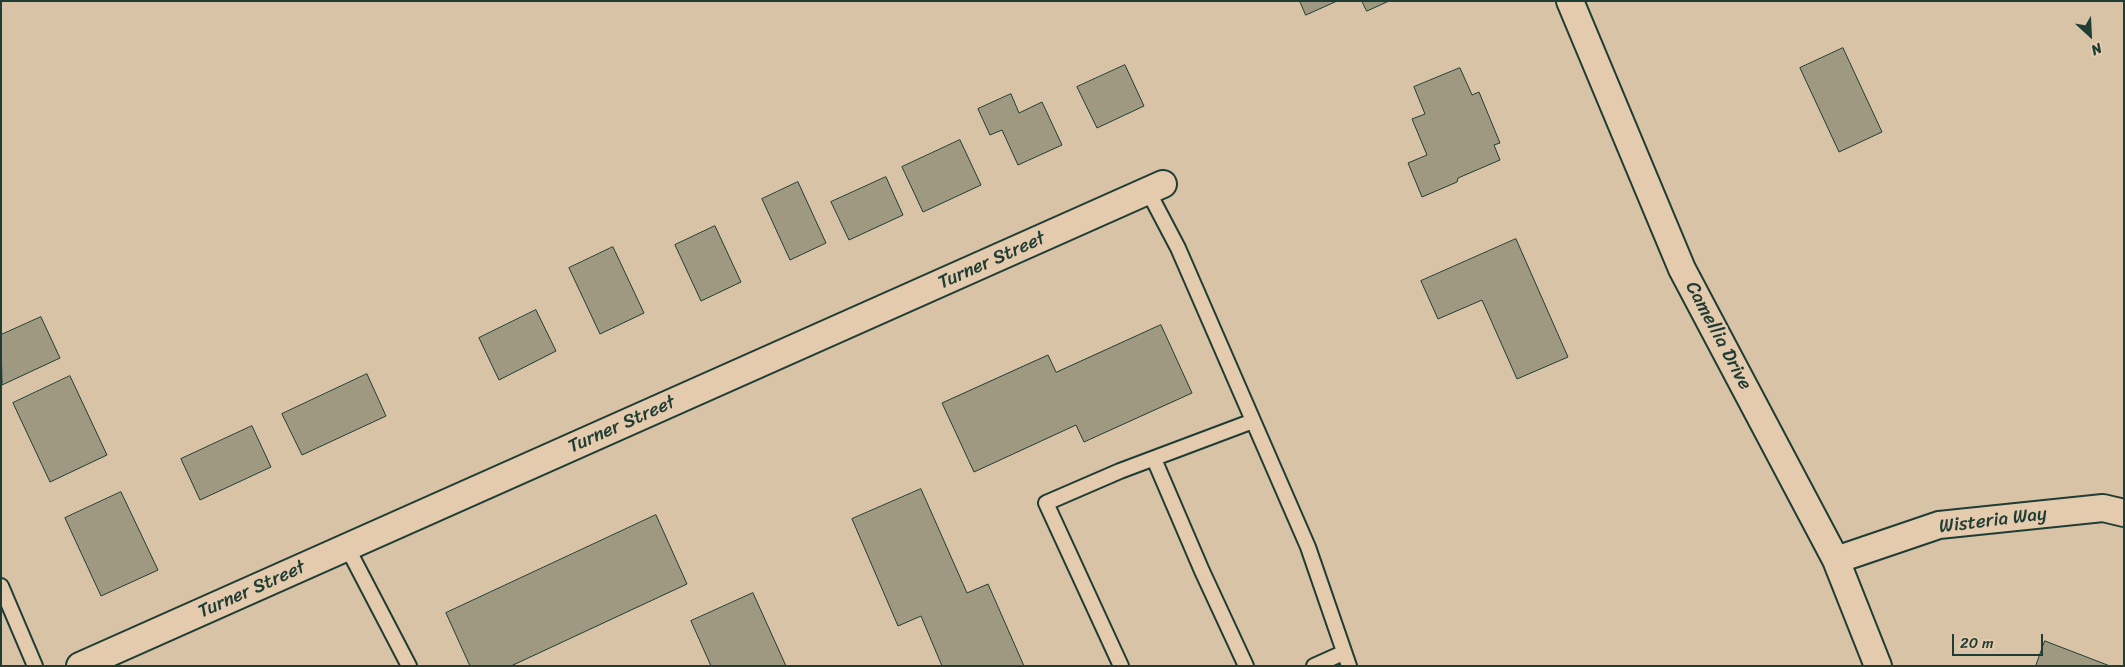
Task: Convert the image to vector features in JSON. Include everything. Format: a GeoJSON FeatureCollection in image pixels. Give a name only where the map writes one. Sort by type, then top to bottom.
{"type":"FeatureCollection","features":[{"type":"Feature","properties":{"kind":"street","name":"Camellia Drive"},"geometry":{"type":"LineString","coordinates":[[1570,1],[1682,269],[1836,560],[1878,666]]}},
{"type":"Feature","properties":{"kind":"street","name":"Turner Street"},"geometry":{"type":"LineString","coordinates":[[80,666],[1156,188]]}},
{"type":"Feature","properties":{"kind":"street","name":"Wisteria Way"},"geometry":{"type":"LineString","coordinates":[[1836,560],[1939,525],[2103,508],[2124,513]]}},
{"type":"Feature","properties":{"kind":"lane"},"geometry":{"type":"LineString","coordinates":[[1156,188],[1178,248],[1308,547],[1346,659],[1314,666]]}},
{"type":"Feature","properties":{"kind":"lane"},"geometry":{"type":"LineString","coordinates":[[1121,666],[1046,503],[1253,421]]}},
{"type":"Feature","properties":{"kind":"lane"},"geometry":{"type":"LineString","coordinates":[[1154,459],[1202,572],[1246,666]]}},
{"type":"Feature","properties":{"kind":"lane"},"geometry":{"type":"LineString","coordinates":[[347,547],[409,666]]}},
{"type":"Feature","properties":{"kind":"lane"},"geometry":{"type":"LineString","coordinates":[[1,586],[35,666]]}},
{"type":"Feature","properties":{"kind":"building"},"geometry":{"type":"Polygon","coordinates":[[[1300,1],[1337,1],[1306,15],[1300,1]]]}},
{"type":"Feature","properties":{"kind":"building"},"geometry":{"type":"Polygon","coordinates":[[[1362,1],[1389,1],[1367,11],[1362,1]]]}},
{"type":"Feature","properties":{"kind":"building"},"geometry":{"type":"Polygon","coordinates":[[[1843,48],[1882,132],[1839,152],[1800,68],[1843,48]]]}},
{"type":"Feature","properties":{"kind":"building"},"geometry":{"type":"Polygon","coordinates":[[[1125,65],[1144,106],[1097,128],[1077,87],[1125,65]]]}},
{"type":"Feature","properties":{"kind":"building"},"geometry":{"type":"Polygon","coordinates":[[[1460,68],[1472,95],[1479,92],[1500,143],[1494,145],[1500,160],[1458,178],[1457,182],[1422,197],[1408,163],[1427,155],[1412,119],[1425,114],[1414,87],[1460,68]]]}},
{"type":"Feature","properties":{"kind":"building"},"geometry":{"type":"Polygon","coordinates":[[[1011,94],[1019,113],[1042,102],[1062,145],[1018,165],[1002,130],[990,135],[978,109],[1011,94]]]}},
{"type":"Feature","properties":{"kind":"building"},"geometry":{"type":"Polygon","coordinates":[[[960,140],[981,185],[923,212],[902,167],[960,140]]]}},
{"type":"Feature","properties":{"kind":"building"},"geometry":{"type":"Polygon","coordinates":[[[886,177],[903,215],[849,240],[831,202],[886,177]]]}},
{"type":"Feature","properties":{"kind":"building"},"geometry":{"type":"Polygon","coordinates":[[[798,182],[826,243],[790,260],[762,199],[798,182]]]}},
{"type":"Feature","properties":{"kind":"building"},"geometry":{"type":"Polygon","coordinates":[[[715,226],[741,282],[701,301],[675,245],[715,226]]]}},
{"type":"Feature","properties":{"kind":"building"},"geometry":{"type":"Polygon","coordinates":[[[1516,239],[1568,357],[1517,379],[1482,300],[1438,319],[1421,281],[1516,239]]]}},
{"type":"Feature","properties":{"kind":"building"},"geometry":{"type":"Polygon","coordinates":[[[613,247],[644,313],[600,334],[569,268],[613,247]]]}},
{"type":"Feature","properties":{"kind":"building"},"geometry":{"type":"Polygon","coordinates":[[[536,310],[556,351],[499,380],[479,338],[536,310]]]}},
{"type":"Feature","properties":{"kind":"building"},"geometry":{"type":"Polygon","coordinates":[[[41,317],[60,358],[2,385],[1,335],[41,317]]]}},
{"type":"Feature","properties":{"kind":"building"},"geometry":{"type":"Polygon","coordinates":[[[1161,325],[1192,393],[1084,442],[1076,425],[974,472],[942,403],[1048,355],[1056,372],[1161,325]]]}},
{"type":"Feature","properties":{"kind":"building"},"geometry":{"type":"Polygon","coordinates":[[[367,374],[386,416],[302,455],[282,414],[367,374]]]}},
{"type":"Feature","properties":{"kind":"building"},"geometry":{"type":"Polygon","coordinates":[[[70,376],[107,455],[50,482],[13,403],[70,376]]]}},
{"type":"Feature","properties":{"kind":"building"},"geometry":{"type":"Polygon","coordinates":[[[252,426],[271,467],[200,500],[181,459],[252,426]]]}},
{"type":"Feature","properties":{"kind":"building"},"geometry":{"type":"Polygon","coordinates":[[[921,489],[967,593],[988,584],[1024,666],[942,666],[921,616],[898,626],[852,519],[921,489]]]}},
{"type":"Feature","properties":{"kind":"building"},"geometry":{"type":"Polygon","coordinates":[[[121,492],[158,570],[101,596],[65,518],[121,492]]]}},
{"type":"Feature","properties":{"kind":"building"},"geometry":{"type":"Polygon","coordinates":[[[656,515],[687,584],[511,666],[470,666],[446,613],[656,515]]]}},
{"type":"Feature","properties":{"kind":"building"},"geometry":{"type":"Polygon","coordinates":[[[753,593],[786,666],[711,666],[691,621],[753,593]]]}},
{"type":"Feature","properties":{"kind":"building"},"geometry":{"type":"Polygon","coordinates":[[[2045,641],[2110,666],[2036,666],[2045,641]]]}}]}
